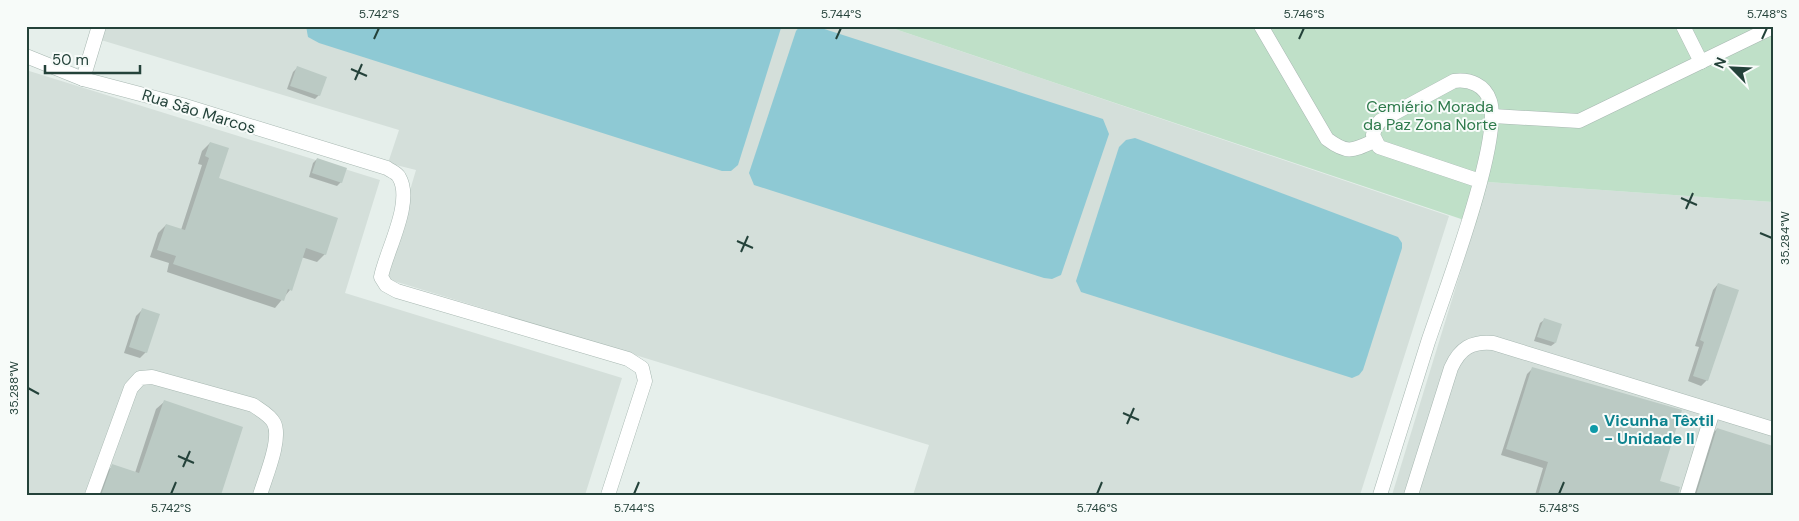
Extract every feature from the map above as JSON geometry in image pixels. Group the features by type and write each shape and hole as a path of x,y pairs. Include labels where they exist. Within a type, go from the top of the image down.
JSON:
{"street":[{"path":"83,79 99,26"},
{"path":"1261,26 1327,138 1340,148 1352,151 1374,141"},
{"path":"1684,26 1701,62"},
{"path":"1493,116 1579,121 1773,27"},
{"name":"Rua São Marcos","path":"26,56 83,79 182,104 387,168 398,175 402,183 403,203 393,240 384,259 381,277 386,285 397,292 628,359 642,368 645,381 608,495"},
{"path":"1374,141 1375,128 1380,121 1454,81 1464,80 1476,83 1484,90 1490,101 1493,116 1488,151 1480,181 1380,495"},
{"path":"1374,141 1388,151 1480,181"},
{"path":"1411,495 1451,368 1456,357 1472,344 1493,343 1773,429"},
{"path":"92,495 131,388 140,378 152,377 253,405 266,414 274,424 276,440 260,495"},
{"path":"1687,495 1713,411"}],"shaded area":[{"path":"105,26 886,26 1449,216 1360,495 913,495 929,445 384,278 416,170 388,163 399,130 101,40"},
{"path":"26,70 380,180 345,293 622,378 585,495 26,495"},
{"path":"1488,182 1773,202 1773,495 1392,495"}],"green space":[{"name":"Cemiério Morada da Paz Zona Norte","path":"886,26 1773,26 1773,202 1488,182 1476,224"}],"water":[{"path":"306,26 780,26 781,28 738,165 731,171 722,171 319,43 308,37"},
{"path":"800,26 815,26 1103,119 1109,134 1061,275 1052,279 1044,278 754,185 749,173 796,31"},
{"path":"1135,138 1398,237 1402,243 1402,248 1363,370 1359,375 1352,378 1081,292 1076,281 1119,147 1126,140"}],"building":[{"path":"297,66 327,77 320,96 290,86"},
{"path":"210,142 229,148 219,178 338,218 326,255 306,248 292,291 288,289 284,301 173,264 176,256 157,250 166,224 185,230 209,158 205,156"},
{"path":"317,158 347,168 342,183 312,173"},
{"path":"1718,283 1739,290 1708,381 1693,376 1704,342 1700,340"},
{"path":"142,308 160,314 147,353 129,347"},
{"path":"1544,318 1562,324 1556,343 1537,337"},
{"name":"Vicunha Têxtil - Unidade II","path":"1532,367 1682,410 1660,481 1680,487 1678,495 1538,495 1548,462 1506,449"},
{"path":"164,400 243,427 221,495 101,495 112,464 139,473"},
{"path":"1717,428 1773,446 1773,495 1696,495"}],"place":[{"name":"Vicunha Têxtil - Unidade II","path":"1594,429"}]}
